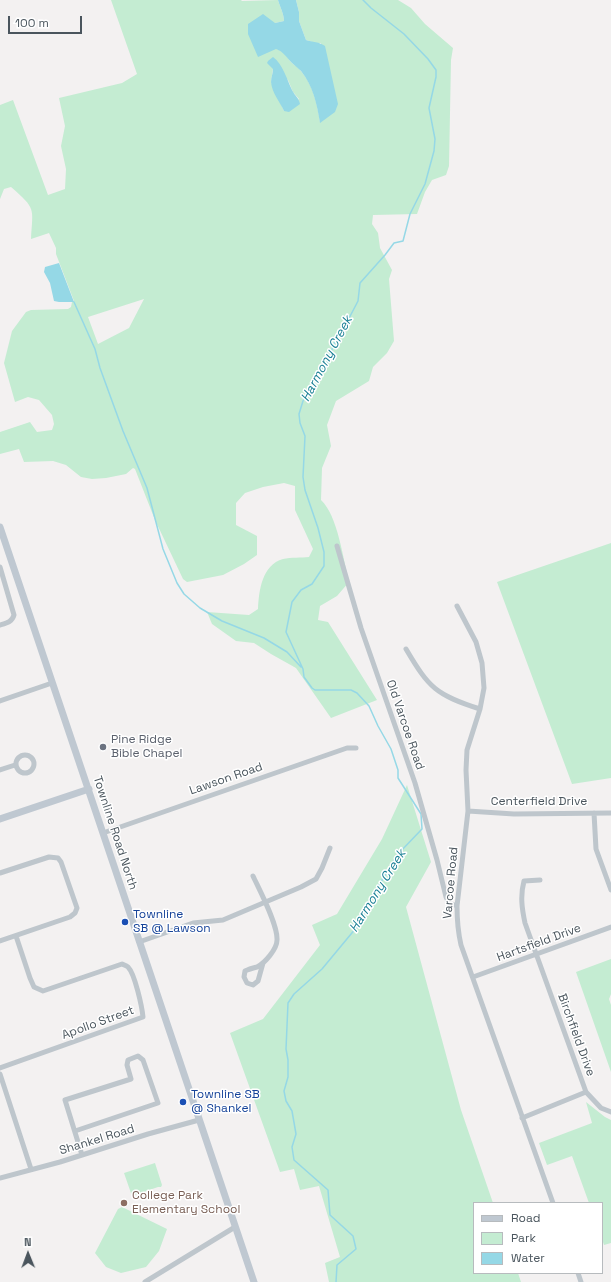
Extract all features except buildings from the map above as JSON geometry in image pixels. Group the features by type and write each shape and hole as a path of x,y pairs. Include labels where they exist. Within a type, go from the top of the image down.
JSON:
{"main road":[{"name":"Townline Road North","path":"0,527 254,1282"},
{"path":"0,820 88,789"}],"street":[{"name":"Old Varcoe Road","path":"337,546 361,628 415,783 446,897 449,903 457,906"},
{"path":"0,567 14,610 12,620 0,625"},
{"name":"Varcoe Road","path":"457,606 474,637 482,663 484,688 480,709 467,750 466,770 468,811 457,906 458,934 553,1202"},
{"path":"406,649 419,671 428,683 437,691 449,698 480,709"},
{"path":"0,701 52,684"},
{"name":"Lawson Road","path":"103,832 347,748 356,748"},
{"path":"0,770 15,765"},
{"name":"Centerfield Drive","path":"468,811 514,814 611,813"},
{"path":"594,813 596,849 611,890"},
{"path":"139,942 194,923 223,920 301,887 316,879 330,848"},
{"path":"0,873 49,857 58,858 61,862 77,908 75,913 70,917 0,942"},
{"path":"253,876 274,925 277,940 275,948 263,963 245,971 244,977 247,983 252,985 258,981 263,963"},
{"name":"Birchfield Drive","path":"540,880 524,881 522,890 522,908 525,923 586,1092 601,1108 611,1112"},
{"name":"Hartsfield Drive","path":"473,977 611,927"},
{"name":"Apollo Street","path":"0,1068 143,1017 142,1005 136,985 128,967 122,964 43,991 34,987 16,936"},
{"path":"75,1131 158,1103 143,1060 138,1056 128,1060 127,1065 131,1079 65,1100 82,1155"},
{"path":"0,1074 31,1169"},
{"path":"522,1118 586,1092"},
{"name":"Shankel Road","path":"0,1178 199,1120"},
{"path":"146,1282 235,1227"}],"green space":[{"path":"111,0 278,0 283,13 284,21 275,23 277,49 284,53 299,69 308,82 316,101 320,122 321,43 306,40 299,21 299,12 296,0 398,0 411,8 425,24 453,48 451,60 449,166 446,175 432,180 425,192 417,214 373,215 372,224 378,233 380,248 392,270 389,279 394,341 387,353 373,367 369,381 336,401 327,425 331,446 322,468 321,500 332,516 336,527 349,582 337,596 320,606 318,620 328,622 377,700 331,718 296,668 254,643 236,641 212,624 207,612 249,615 258,609 259,594 263,579 270,567 283,559 309,557 313,549 295,510 295,486 284,483 263,487 245,493 236,503 236,525 257,536 257,555 223,575 187,582 183,579 155,520 135,469 133,468 126,474 92,479 81,477 66,465 53,461 24,462 19,449 0,454 0,432 30,422 37,432 52,430 54,424 52,415 39,400 28,397 15,402 4,363 12,331 26,312 31,310 68,309 74,301 56,254 56,248 49,233 31,239 32,214 29,205 11,187 4,189 0,199 0,105 13,100 48,195 65,189 66,169 61,146 65,126 59,98 122,83 137,74","holes":["273,69 288,80 293,92 299,99 284,111 271,82","144,299 129,328 98,344 88,317"]},
{"path":"611,543 611,778 572,784 497,582"},
{"path":"407,785 431,862 406,907 461,1110 493,1202 473,1202 473,1274 518,1274 521,1282 329,1282 325,1263 340,1257 319,1186 300,1190 294,1169 280,1172 230,1033 263,1019 320,945 312,925 337,914 382,839"},
{"path":"611,959 611,994 609,999 611,1005 611,1072 576,972"},
{"path":"586,1102 611,1120 611,1243 604,1245 603,1202 589,1202 572,1156 547,1165 539,1143 592,1123"},
{"path":"155,1163 162,1185 161,1187 132,1196 124,1173"},
{"path":"122,1207 167,1229 159,1251 146,1267 121,1273 106,1267 95,1253 118,1209"}],"water":[{"path":"278,0 296,0 299,12 299,21 306,40 325,46 338,104 335,112 320,123 314,96 309,83 301,71 283,53 276,49 258,57 248,34 248,24 263,14 275,23 284,21 283,13"},
{"path":"273,57 282,68 300,104 289,112 284,111 274,94 271,80 273,69 267,63"},
{"path":"59,263 74,302 54,301 50,283 44,272 45,267"}],"waterway":[{"name":"Harmony Creek","path":"336,1282 337,1265 356,1249 353,1236 330,1215 328,1190 294,1160 292,1147 296,1134 292,1111 286,1101 284,1091 288,1077 288,1060 286,1049 288,1003 294,994 322,969 361,922 371,898 398,854 422,829 421,814 398,778 398,770 391,749 369,706 357,693 351,690 315,690 312,688 304,677 303,669 286,632 292,602 301,590 312,584 324,566 324,552 318,528 305,490 303,477 305,436 300,423 299,414 303,401 322,368 327,363 338,333 346,324 358,301 360,283 394,243 403,241 410,214 425,184 434,151 435,139 429,108 436,77 436,70 428,59 404,34 363,0"},
{"path":"74,302 95,349 100,368 123,431 147,488 163,549 177,583 184,594 200,608 222,621 264,638 287,652 301,667"}],"place":[{"name":"Pine Ridge Bible Chapel","path":"103,747"},
{"name":"Townline SB @ Lawson","path":"125,922"},
{"name":"Townline SB @ Shankel","path":"183,1102"},
{"name":"College Park Elementary School","path":"124,1203"}]}
